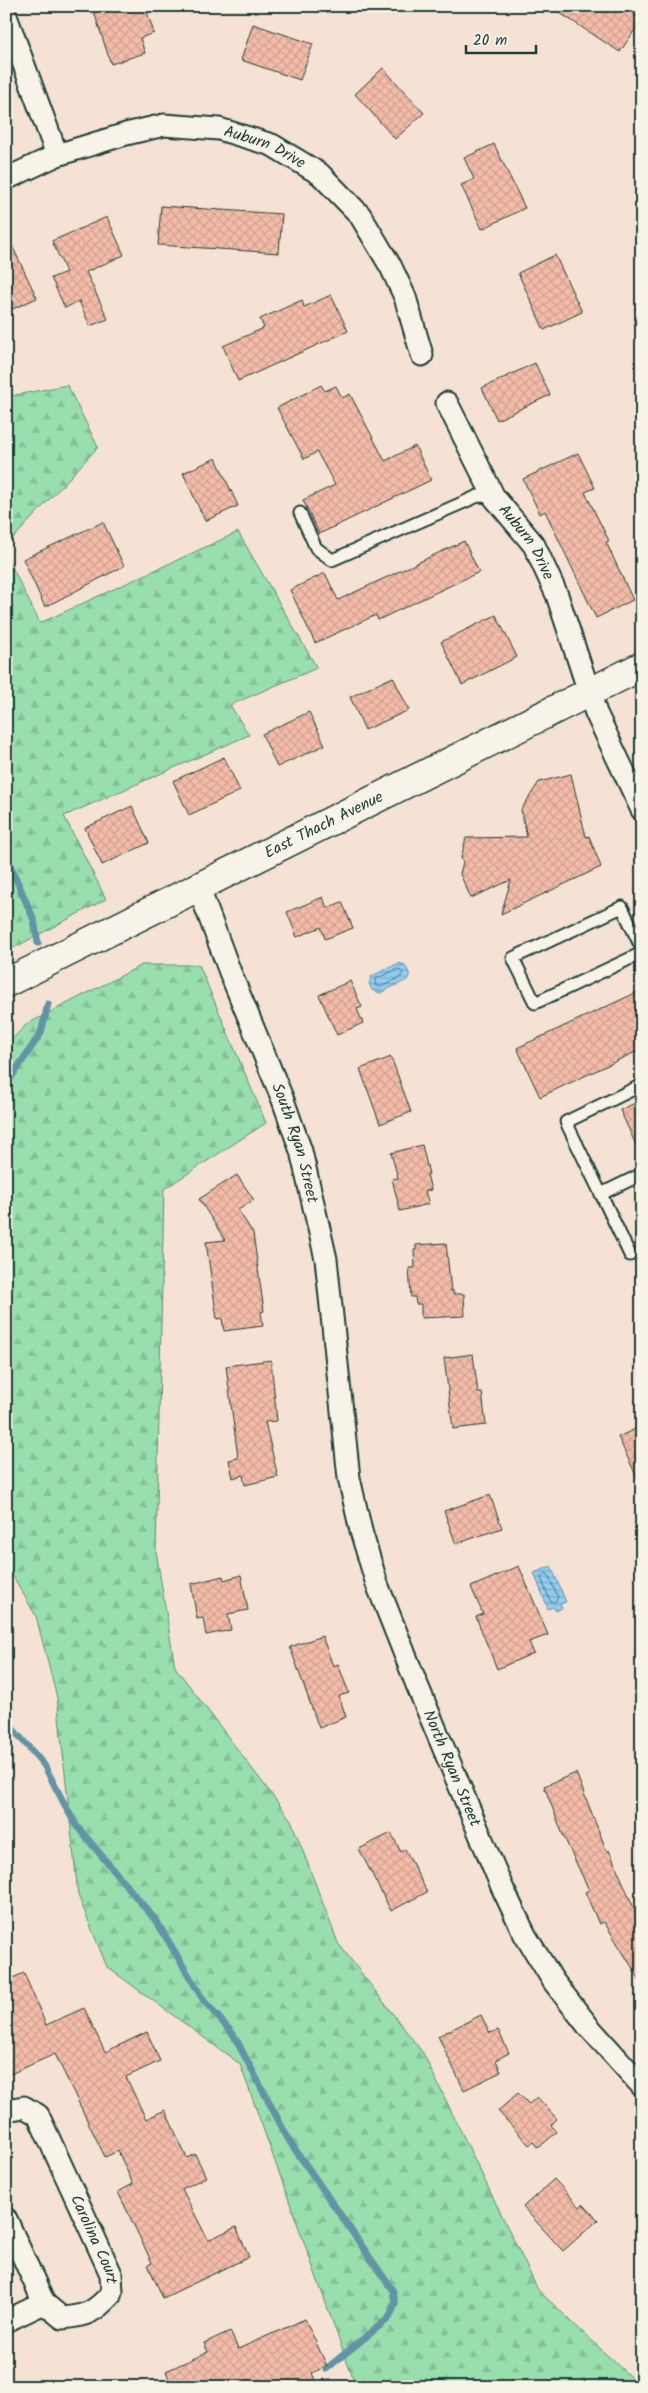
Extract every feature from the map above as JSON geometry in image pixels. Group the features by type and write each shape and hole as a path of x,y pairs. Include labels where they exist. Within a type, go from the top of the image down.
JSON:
{"street":[{"path":"6,16 57,155"},
{"name":"Auburn Drive","path":"6,178 57,155 126,134 164,126 219,129 272,145 320,174 360,215 391,268 404,297 422,355"},
{"name":"Auburn Drive","path":"447,403 494,497 534,545 557,595 596,713 642,810"},
{"name":"East Thach Avenue","path":"6,982 589,690 642,666"},
{"name":"South Ryan Street","path":"198,886 230,972 283,1100 301,1151 326,1259 342,1414"},
{"name":"North Ryan Street","path":"342,1414 349,1478 361,1531 377,1584 417,1686 502,1887 525,1935 554,1982 588,2026 642,2086"},
{"name":"Carolina Court","path":"6,2110 24,2107 38,2115 111,2274 112,2293 98,2308 81,2316 62,2318 44,2303 6,2220"},
{"path":"6,2321 44,2303"}],"lane":[{"path":"300,513 316,548 332,560 478,496 494,497"},
{"path":"642,949 622,907 513,958 535,1004 642,953"},
{"path":"630,1255 566,1122 642,1085"},
{"path":"601,1194 642,1174"}],"green space":[{"path":"67,385 98,447 6,546 6,397"},
{"path":"238,532 317,668 230,705 249,735 64,816 106,899 6,952 6,555 40,623"},
{"path":"142,965 199,965 266,1123 164,1189 156,1551 175,1667 291,1820 338,1943 423,2053 538,2290 641,2387 356,2387 240,2064 107,1967 78,1895 57,1698 36,1616 6,1564 6,1045 27,1024"}],"water":[{"path":"399,963 405,965 410,975 407,980 380,993 372,990 369,983 372,976"},
{"path":"551,1566 566,1602 560,1604 562,1608 556,1611 553,1607 548,1609 534,1573"}],"building":[{"path":"92,6 145,6 154,33 140,38 145,53 111,64"},
{"path":"549,6 623,6 642,19 620,52"},
{"path":"253,24 313,44 300,80 241,60"},
{"path":"383,68 424,113 395,139 355,94"},
{"path":"494,144 525,208 482,229 461,185 474,179 464,158"},
{"path":"161,206 282,214 279,253 158,245"},
{"path":"107,217 124,255 86,272 108,319 90,326 79,301 65,308 51,278 66,272 52,241"},
{"path":"6,233 37,298 6,312"},
{"path":"555,255 582,312 544,330 518,273"},
{"path":"331,295 348,331 238,381 223,346 264,328 260,319 302,300 304,307"},
{"path":"535,363 550,395 497,420 482,388"},
{"path":"321,385 325,391 336,386 342,398 350,394 385,461 415,446 431,480 319,534 303,500 335,485 317,452 304,459 277,408"},
{"path":"578,453 595,488 585,492 609,541 606,542 633,600 596,618 545,511 540,514 523,479"},
{"path":"216,458 238,506 205,521 183,473"},
{"path":"103,522 124,566 45,607 23,559"},
{"path":"464,541 479,572 378,620 376,615 315,643 290,590 325,573 338,600"},
{"path":"496,615 517,657 462,685 441,642"},
{"path":"393,677 409,710 365,730 350,697"},
{"path":"309,712 325,745 277,767 262,734"},
{"path":"224,757 240,791 189,815 173,781"},
{"path":"571,774 586,837 589,836 601,867 501,914 511,880 471,898 460,874 463,862 461,858 466,838 527,837 521,810 539,782"},
{"path":"132,806 149,843 102,865 85,828"},
{"path":"323,897 327,908 342,902 353,928 325,939 321,927 297,937 287,912"},
{"path":"350,981 362,1007 357,1009 363,1023 337,1035 319,995"},
{"path":"642,990 642,1049 540,1097 517,1048"},
{"path":"391,1057 411,1112 380,1124 360,1069"},
{"path":"642,1100 642,1158 620,1110"},
{"path":"422,1145 431,1190 425,1191 429,1204 400,1211 392,1179 398,1178 391,1153"},
{"path":"237,1175 254,1200 238,1210 253,1233 264,1311 261,1312 263,1326 224,1331 222,1318 217,1319 206,1242 225,1240 199,1199"},
{"path":"446,1243 451,1291 453,1290 453,1294 464,1294 465,1316 421,1318 421,1304 416,1304 415,1297 411,1297 409,1268 415,1268 414,1250 416,1250 416,1245"},
{"path":"473,1354 478,1393 482,1393 486,1425 453,1429 444,1358"},
{"path":"271,1360 277,1421 265,1422 278,1477 245,1485 243,1475 233,1478 229,1460 238,1458 226,1366"},
{"path":"642,1426 642,1488 618,1437"},
{"path":"490,1495 502,1528 456,1544 444,1511"},
{"path":"519,1566 548,1635 529,1642 534,1653 497,1669 476,1617 483,1614 471,1587"},
{"path":"241,1575 248,1610 228,1614 231,1630 206,1635 203,1618 197,1619 191,1584 223,1576 224,1580"},
{"path":"322,1636 333,1666 338,1664 349,1693 339,1696 346,1717 319,1728 290,1647"},
{"path":"576,1773 607,1852 609,1850 642,1927 642,1983 604,1922 599,1924 585,1892 589,1890 563,1835 544,1786"},
{"path":"391,1833 401,1852 405,1849 427,1892 391,1911 359,1849"},
{"path":"24,1973 46,2025 84,2008 105,2052 147,2032 160,2061 126,2077 146,2119 165,2110 187,2158 195,2154 206,2177 182,2189 208,2240 236,2227 249,2257 163,2298 148,2265 152,2263 118,2192 133,2184 118,2151 105,2157 55,2054 6,2076 6,1981"},
{"path":"481,2015 490,2033 498,2030 509,2053 496,2060 501,2072 464,2090 438,2036"},
{"path":"518,2093 529,2104 537,2097 557,2119 551,2125 557,2132 538,2148 533,2142 529,2145 498,2111"},
{"path":"554,2179 580,2207 583,2204 598,2220 563,2251 523,2207"},
{"path":"305,2319 327,2366 312,2373 318,2387 172,2387 166,2371 208,2352 204,2343 230,2331 238,2349"}],"waterway":[{"path":"6,856 34,920 38,943"},
{"path":"6,1085 41,1033 48,1004"},
{"path":"6,1721 44,1765 75,1824 157,1922 204,2001 233,2034 290,2142 393,2291 395,2304 389,2318 326,2369"}]}
